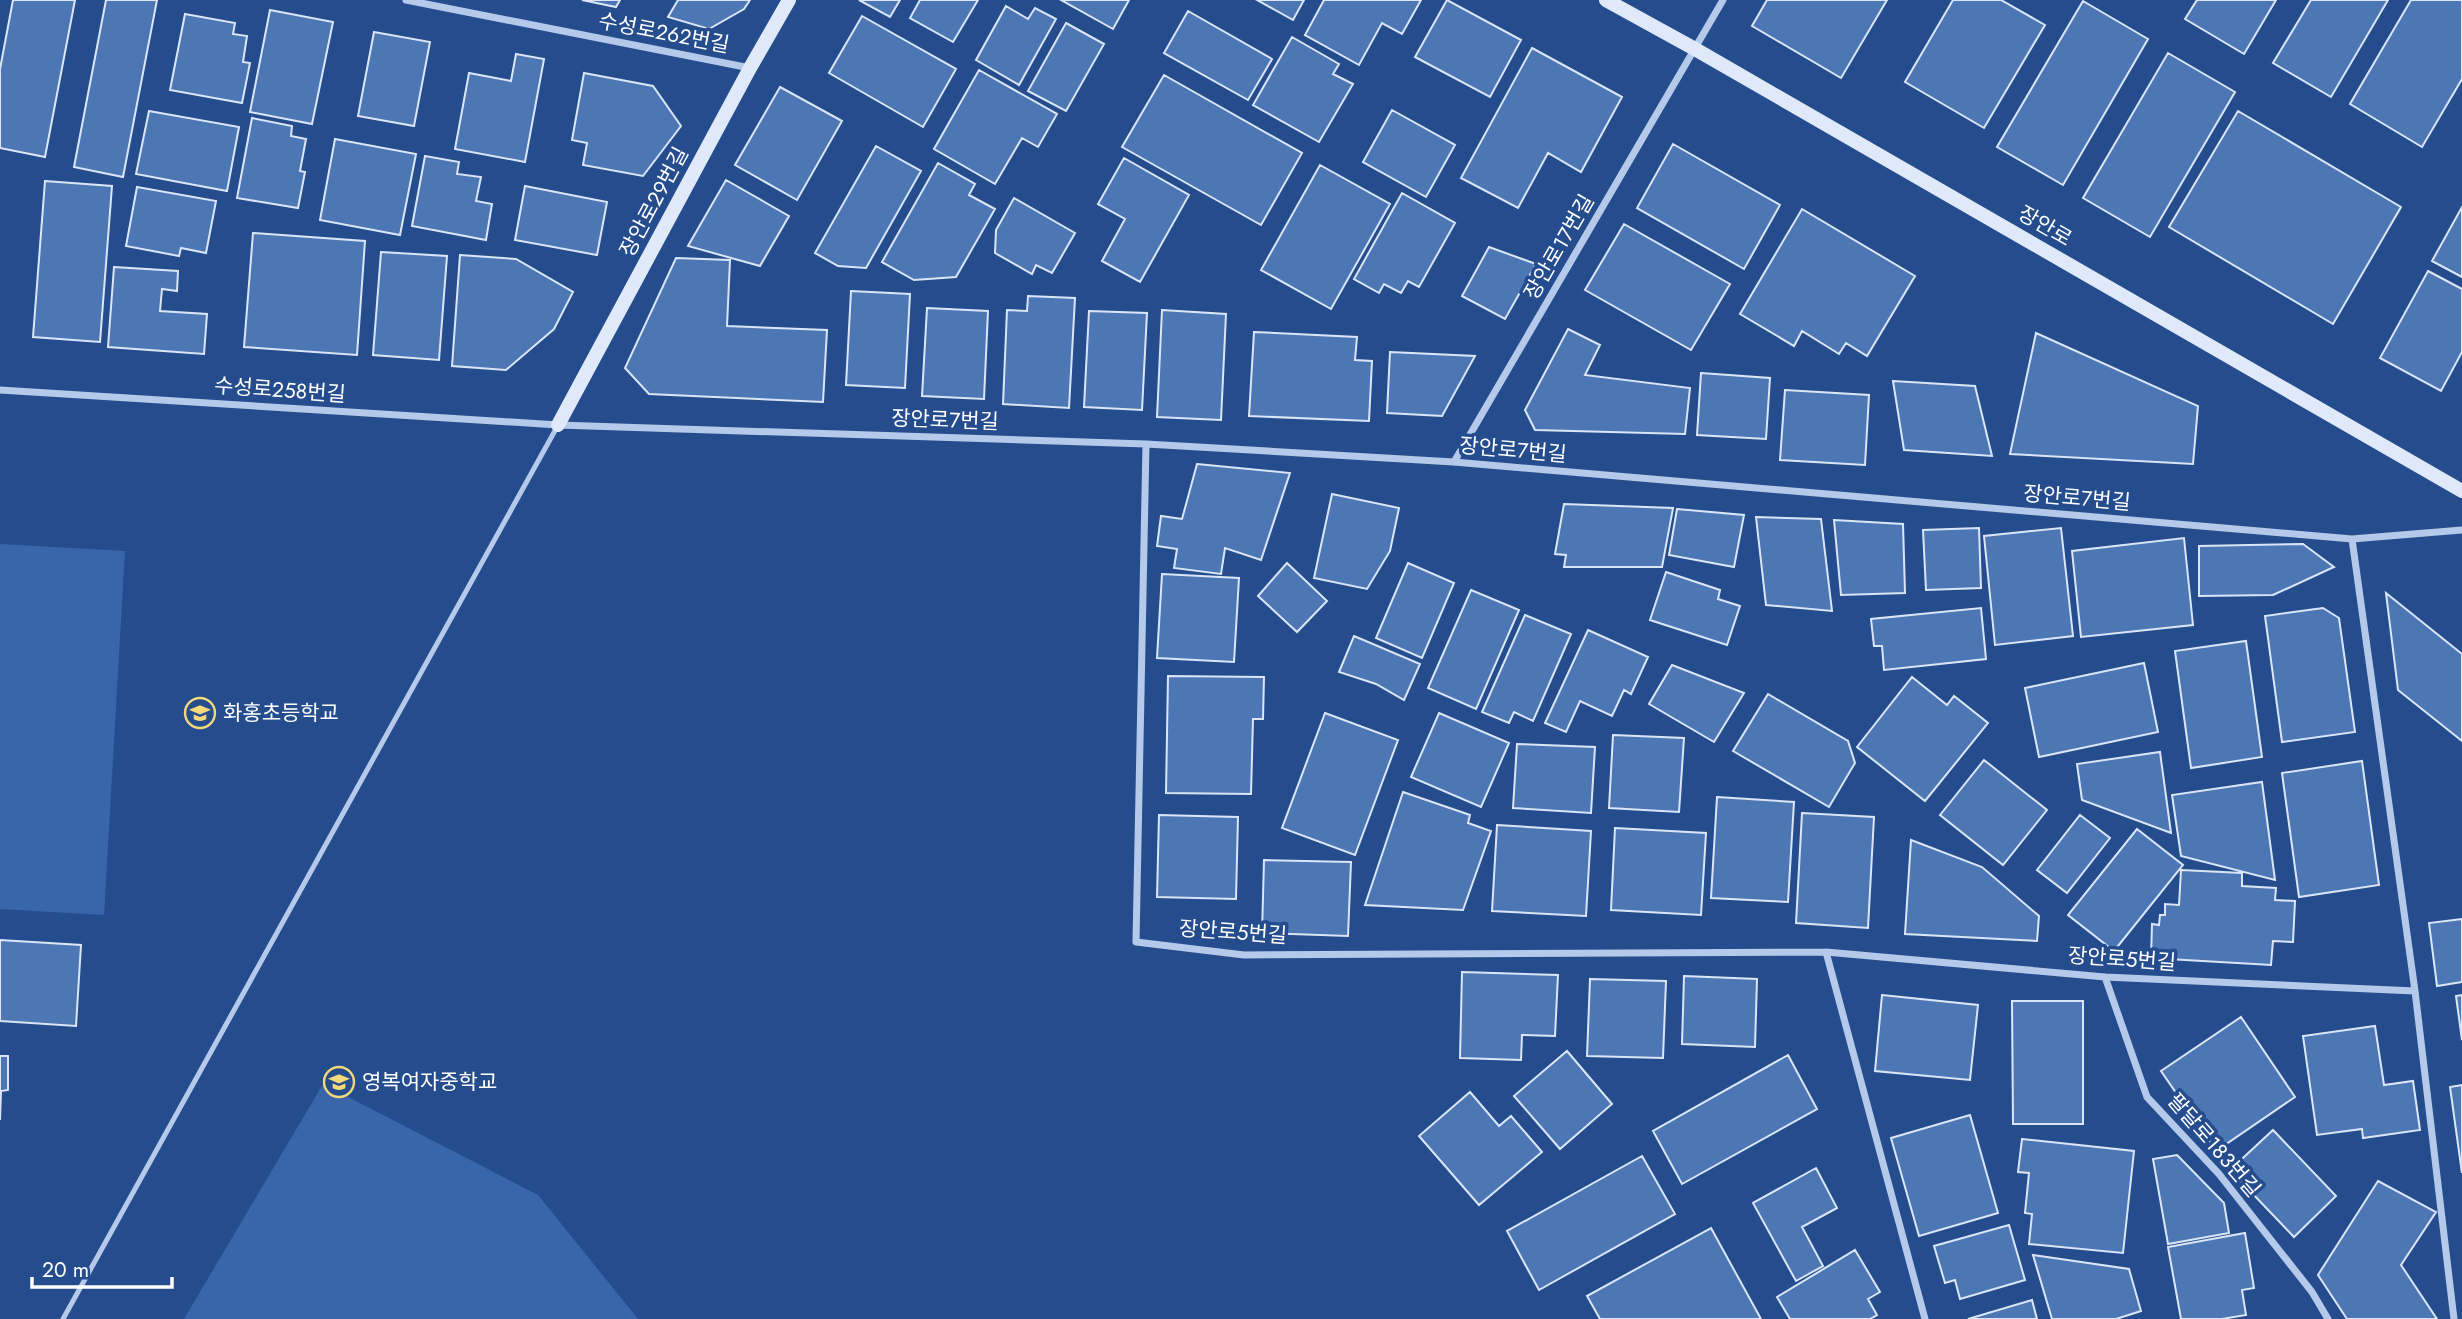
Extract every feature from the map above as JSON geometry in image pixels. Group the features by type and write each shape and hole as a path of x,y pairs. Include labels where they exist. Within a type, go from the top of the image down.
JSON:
{"main road":[{"name":"장안로29번길","path":"558,425 789,0"},
{"name":"장안로","path":"1606,0 2462,491"}],"street":[{"name":"수성로262번길","path":"406,0 750,68"},
{"path":"449,8 453,0"},
{"name":"장안로17번길","path":"1454,462 1723,0"},
{"name":"수성로258번길","path":"0,390 558,425"},
{"name":"장안로7번길","path":"558,425 1146,444 1454,462 2352,539 2462,530"},
{"name":"장안로5번길","path":"1146,444 1136,942 1244,955 1826,952 2105,977 2415,991"},
{"path":"2352,539 2415,991 2454,1319"},
{"path":"1826,952 1925,1319"},
{"name":"팔달로183번길","path":"2105,977 2147,1097 2219,1174 2312,1292 2328,1319"}],"lane":[{"path":"63,1319 558,425"}],"shaded area":[{"path":"0,544 125,551 104,915 0,909"},
{"path":"323,1084 538,1195 638,1319 184,1319"}],"building":[{"path":"13,0 75,0 45,157 0,148 0,69"},
{"path":"106,0 157,0 123,177 74,167"},
{"path":"582,0 620,0 616,7"},
{"path":"678,0 750,0 744,9 709,29 668,17"},
{"path":"859,0 900,0 890,17"},
{"path":"920,0 978,0 953,42 910,18"},
{"path":"1061,0 1129,0 1113,29"},
{"path":"1257,0 1304,0 1293,20"},
{"path":"1324,0 1421,0 1402,34 1382,23 1359,65 1305,35"},
{"path":"1447,0 1521,40 1490,97 1415,57"},
{"path":"1767,0 1887,0 1841,78 1752,26"},
{"path":"1953,0 2001,0 2045,25 1984,128 1905,82"},
{"path":"2197,0 2276,0 2244,54 2185,19"},
{"path":"2311,0 2388,0 2331,97 2273,63"},
{"path":"2411,0 2462,0 2462,79 2422,147 2350,104"},
{"path":"2083,1 2148,39 2063,185 1997,147"},
{"path":"1006,6 1028,19 1035,8 1056,19 1019,85 976,60"},
{"path":"270,10 333,22 312,124 250,112"},
{"path":"1188,11 1272,59 1248,100 1164,53"},
{"path":"185,14 235,23 233,34 247,36 243,62 250,63 242,103 170,90"},
{"path":"862,16 956,69 923,127 829,73"},
{"path":"1066,23 1104,44 1066,111 1028,91"},
{"path":"374,32 430,42 414,126 358,116"},
{"path":"1292,37 1339,64 1333,74 1353,84 1319,142 1253,105"},
{"path":"1532,48 1622,97 1581,172 1548,153 1518,208 1461,178"},
{"path":"2168,53 2235,92 2150,237 2083,198"},
{"path":"516,54 544,59 525,162 455,149 469,73 511,81"},
{"path":"979,70 1057,114 1038,147 1022,138 995,184 934,149"},
{"path":"584,73 653,86 681,126 643,176 583,165 587,143 572,140"},
{"path":"1164,75 1302,153 1261,225 1122,147"},
{"path":"780,87 842,121 797,200 735,165"},
{"path":"1392,110 1455,145 1426,197 1363,162"},
{"path":"149,111 239,127 227,191 136,174"},
{"path":"2238,111 2401,207 2333,324 2169,227"},
{"path":"252,118 292,126 291,136 306,139 300,171 305,172 298,208 237,198"},
{"path":"335,139 416,154 400,235 320,220"},
{"path":"1673,144 1780,205 1744,269 1637,208"},
{"path":"876,146 921,171 866,268 838,266 815,253"},
{"path":"425,156 459,162 457,174 481,177 476,201 492,204 486,240 412,226"},
{"path":"1124,158 1189,195 1140,282 1102,261 1125,219 1098,204"},
{"path":"938,163 975,184 969,195 995,209 956,277 914,280 882,262"},
{"path":"1320,165 1390,204 1331,309 1261,270"},
{"path":"726,180 789,216 760,266 688,246"},
{"path":"45,181 112,186 100,342 33,337"},
{"path":"525,186 607,202 597,255 515,240"},
{"path":"137,187 216,201 206,253 181,248 179,256 126,246"},
{"path":"1402,193 1455,223 1419,287 1408,281 1401,293 1384,284 1379,293 1354,279"},
{"path":"1014,198 1075,233 1052,273 1036,265 1032,274 995,253 996,230"},
{"path":"2462,207 2462,277 2432,261"},
{"path":"1802,209 1915,276 1867,356 1846,343 1839,354 1802,331 1794,346 1740,314"},
{"path":"1624,224 1730,284 1691,350 1585,290"},
{"path":"253,233 365,241 357,355 244,347"},
{"path":"1489,247 1536,264 1505,319 1462,296"},
{"path":"381,252 447,256 439,360 373,355"},
{"path":"460,255 516,259 573,292 554,329 506,370 452,366"},
{"path":"676,258 730,260 727,326 827,330 823,402 649,394 625,368"},
{"path":"114,267 178,271 177,291 162,289 160,311 207,314 204,354 108,347"},
{"path":"2428,271 2462,289 2462,352 2441,391 2380,358"},
{"path":"851,291 910,294 905,388 846,385"},
{"path":"1028,296 1075,298 1069,408 1003,404 1007,310 1027,311"},
{"path":"927,308 988,311 984,399 922,396"},
{"path":"1162,310 1226,314 1221,420 1157,417"},
{"path":"1089,311 1147,313 1142,410 1084,407"},
{"path":"1568,329 1600,345 1585,375 1690,388 1685,434 1535,430 1525,410"},
{"path":"1254,332 1357,337 1355,360 1372,361 1369,421 1249,416"},
{"path":"2036,333 2198,406 2193,464 2010,454"},
{"path":"1390,352 1475,356 1442,416 1387,413"},
{"path":"1701,373 1770,378 1766,439 1697,435"},
{"path":"1893,381 1975,386 1992,456 1904,450"},
{"path":"1785,390 1869,395 1865,465 1780,460"},
{"path":"1197,464 1290,473 1261,560 1225,548 1221,574 1174,568 1177,549 1157,546 1161,516 1182,519"},
{"path":"1332,494 1399,508 1390,551 1367,589 1314,578"},
{"path":"1564,504 1673,508 1662,567 1564,567 1566,555 1555,554"},
{"path":"1677,509 1744,515 1734,567 1669,555"},
{"path":"1756,517 1821,519 1832,611 1766,605"},
{"path":"1834,520 1903,524 1905,593 1841,595"},
{"path":"1979,528 1981,588 1926,590 1923,530"},
{"path":"2061,528 2073,636 1995,645 1984,536"},
{"path":"2184,538 2193,625 2081,637 2072,551"},
{"path":"2303,544 2334,567 2273,595 2199,596 2199,546"},
{"path":"1287,563 1327,601 1297,632 1258,596"},
{"path":"1408,563 1454,583 1422,658 1376,638"},
{"path":"1666,572 1720,590 1718,599 1740,606 1727,645 1650,620"},
{"path":"1162,574 1239,578 1234,662 1157,658"},
{"path":"1471,590 1519,610 1476,709 1428,688"},
{"path":"2386,593 2462,654 2462,741 2398,690"},
{"path":"1981,608 1986,659 1884,670 1882,646 1874,646 1871,619"},
{"path":"2323,608 2339,618 2355,732 2282,742 2265,616"},
{"path":"1525,615 1571,634 1533,721 1514,712 1509,723 1482,712"},
{"path":"1588,630 1648,657 1631,694 1624,690 1612,716 1580,701 1566,732 1545,723"},
{"path":"1354,636 1420,664 1404,700 1376,684 1339,672"},
{"path":"2246,641 2262,757 2191,768 2175,651"},
{"path":"2144,663 2158,732 2039,757 2025,688"},
{"path":"1672,665 1744,693 1714,742 1649,704"},
{"path":"1168,676 1264,677 1263,719 1253,719 1251,794 1166,793"},
{"path":"1912,677 1947,705 1954,696 1988,723 1925,801 1857,747"},
{"path":"1768,694 1848,741 1855,763 1829,807 1733,751"},
{"path":"1325,713 1398,740 1355,855 1282,828"},
{"path":"1439,713 1509,743 1481,807 1411,777"},
{"path":"1613,735 1684,738 1679,812 1609,808"},
{"path":"1517,744 1595,747 1591,813 1513,808"},
{"path":"2160,752 2171,833 2082,800 2077,764"},
{"path":"1984,760 2047,810 2003,865 1940,815"},
{"path":"2362,761 2379,885 2299,897 2282,773"},
{"path":"2262,782 2275,880 2181,856 2172,795"},
{"path":"1403,792 1470,815 1468,823 1491,831 1463,910 1365,905"},
{"path":"1717,797 1794,802 1788,902 1711,898"},
{"path":"1802,813 1874,817 1868,928 1796,923"},
{"path":"1159,815 1238,817 1236,899 1157,897"},
{"path":"2080,815 2110,838 2067,893 2037,870"},
{"path":"1497,825 1591,831 1586,916 1492,911"},
{"path":"1615,828 1706,833 1701,915 1611,910"},
{"path":"2137,829 2183,865 2114,951 2068,915"},
{"path":"1911,840 1982,867 2039,916 2037,941 1905,934"},
{"path":"1264,860 1351,862 1348,936 1262,933"},
{"path":"2181,870 2242,873 2242,886 2276,888 2275,900 2295,901 2293,942 2273,941 2271,965 2151,958 2152,924 2159,925 2160,915 2165,915 2165,904 2179,905"},
{"path":"2462,919 2462,982 2437,986 2429,923"},
{"path":"0,940 81,945 76,1026 0,1021"},
{"path":"1462,972 1558,975 1555,1036 1522,1035 1521,1060 1460,1058"},
{"path":"1684,976 1757,979 1755,1047 1682,1044"},
{"path":"1590,979 1666,981 1663,1058 1587,1056"},
{"path":"1882,995 1978,1005 1970,1080 1875,1071"},
{"path":"2462,995 2462,1040 2456,996"},
{"path":"2012,1001 2083,1001 2083,1124 2013,1124"},
{"path":"2241,1017 2295,1097 2216,1151 2161,1071"},
{"path":"2375,1026 2384,1085 2413,1081 2420,1130 2363,1138 2362,1129 2317,1135 2303,1036"},
{"path":"1567,1051 1612,1104 1560,1149 1514,1096"},
{"path":"1788,1055 1817,1109 1682,1184 1653,1131"},
{"path":"0,1056 8,1056 8,1090 1,1091 0,1120"},
{"path":"2462,1085 2462,1173 2450,1087"},
{"path":"1470,1092 1499,1126 1511,1116 1542,1152 1479,1205 1419,1136"},
{"path":"1970,1115 1998,1213 1919,1236 1891,1138"},
{"path":"2273,1130 2336,1196 2294,1237 2230,1170"},
{"path":"2022,1139 2134,1151 2123,1253 2029,1244 2032,1214 2025,1213 2029,1173 2018,1172"},
{"path":"2177,1155 2224,1203 2229,1233 2168,1244 2153,1159"},
{"path":"1642,1156 1675,1214 1539,1290 1507,1231"},
{"path":"1816,1168 1837,1208 1802,1227 1823,1266 1796,1281 1753,1203"},
{"path":"2378,1181 2436,1212 2401,1265 2437,1319 2347,1319 2318,1275"},
{"path":"2009,1225 2025,1280 1960,1299 1955,1280 1945,1283 1934,1246"},
{"path":"1711,1228 1761,1319 1600,1319 1587,1296"},
{"path":"2245,1233 2254,1288 2242,1290 2246,1315 2222,1319 2181,1319 2168,1247"},
{"path":"1855,1250 1880,1292 1868,1299 1877,1315 1870,1319 1790,1319 1777,1297"},
{"path":"2033,1255 2129,1269 2141,1311 2116,1319 2052,1319"},
{"path":"2032,1300 2037,1319 1968,1319"}],"place":[{"name":"화홍초등학교","path":"200,713"},
{"name":"영복여자중학교","path":"339,1082"}]}
